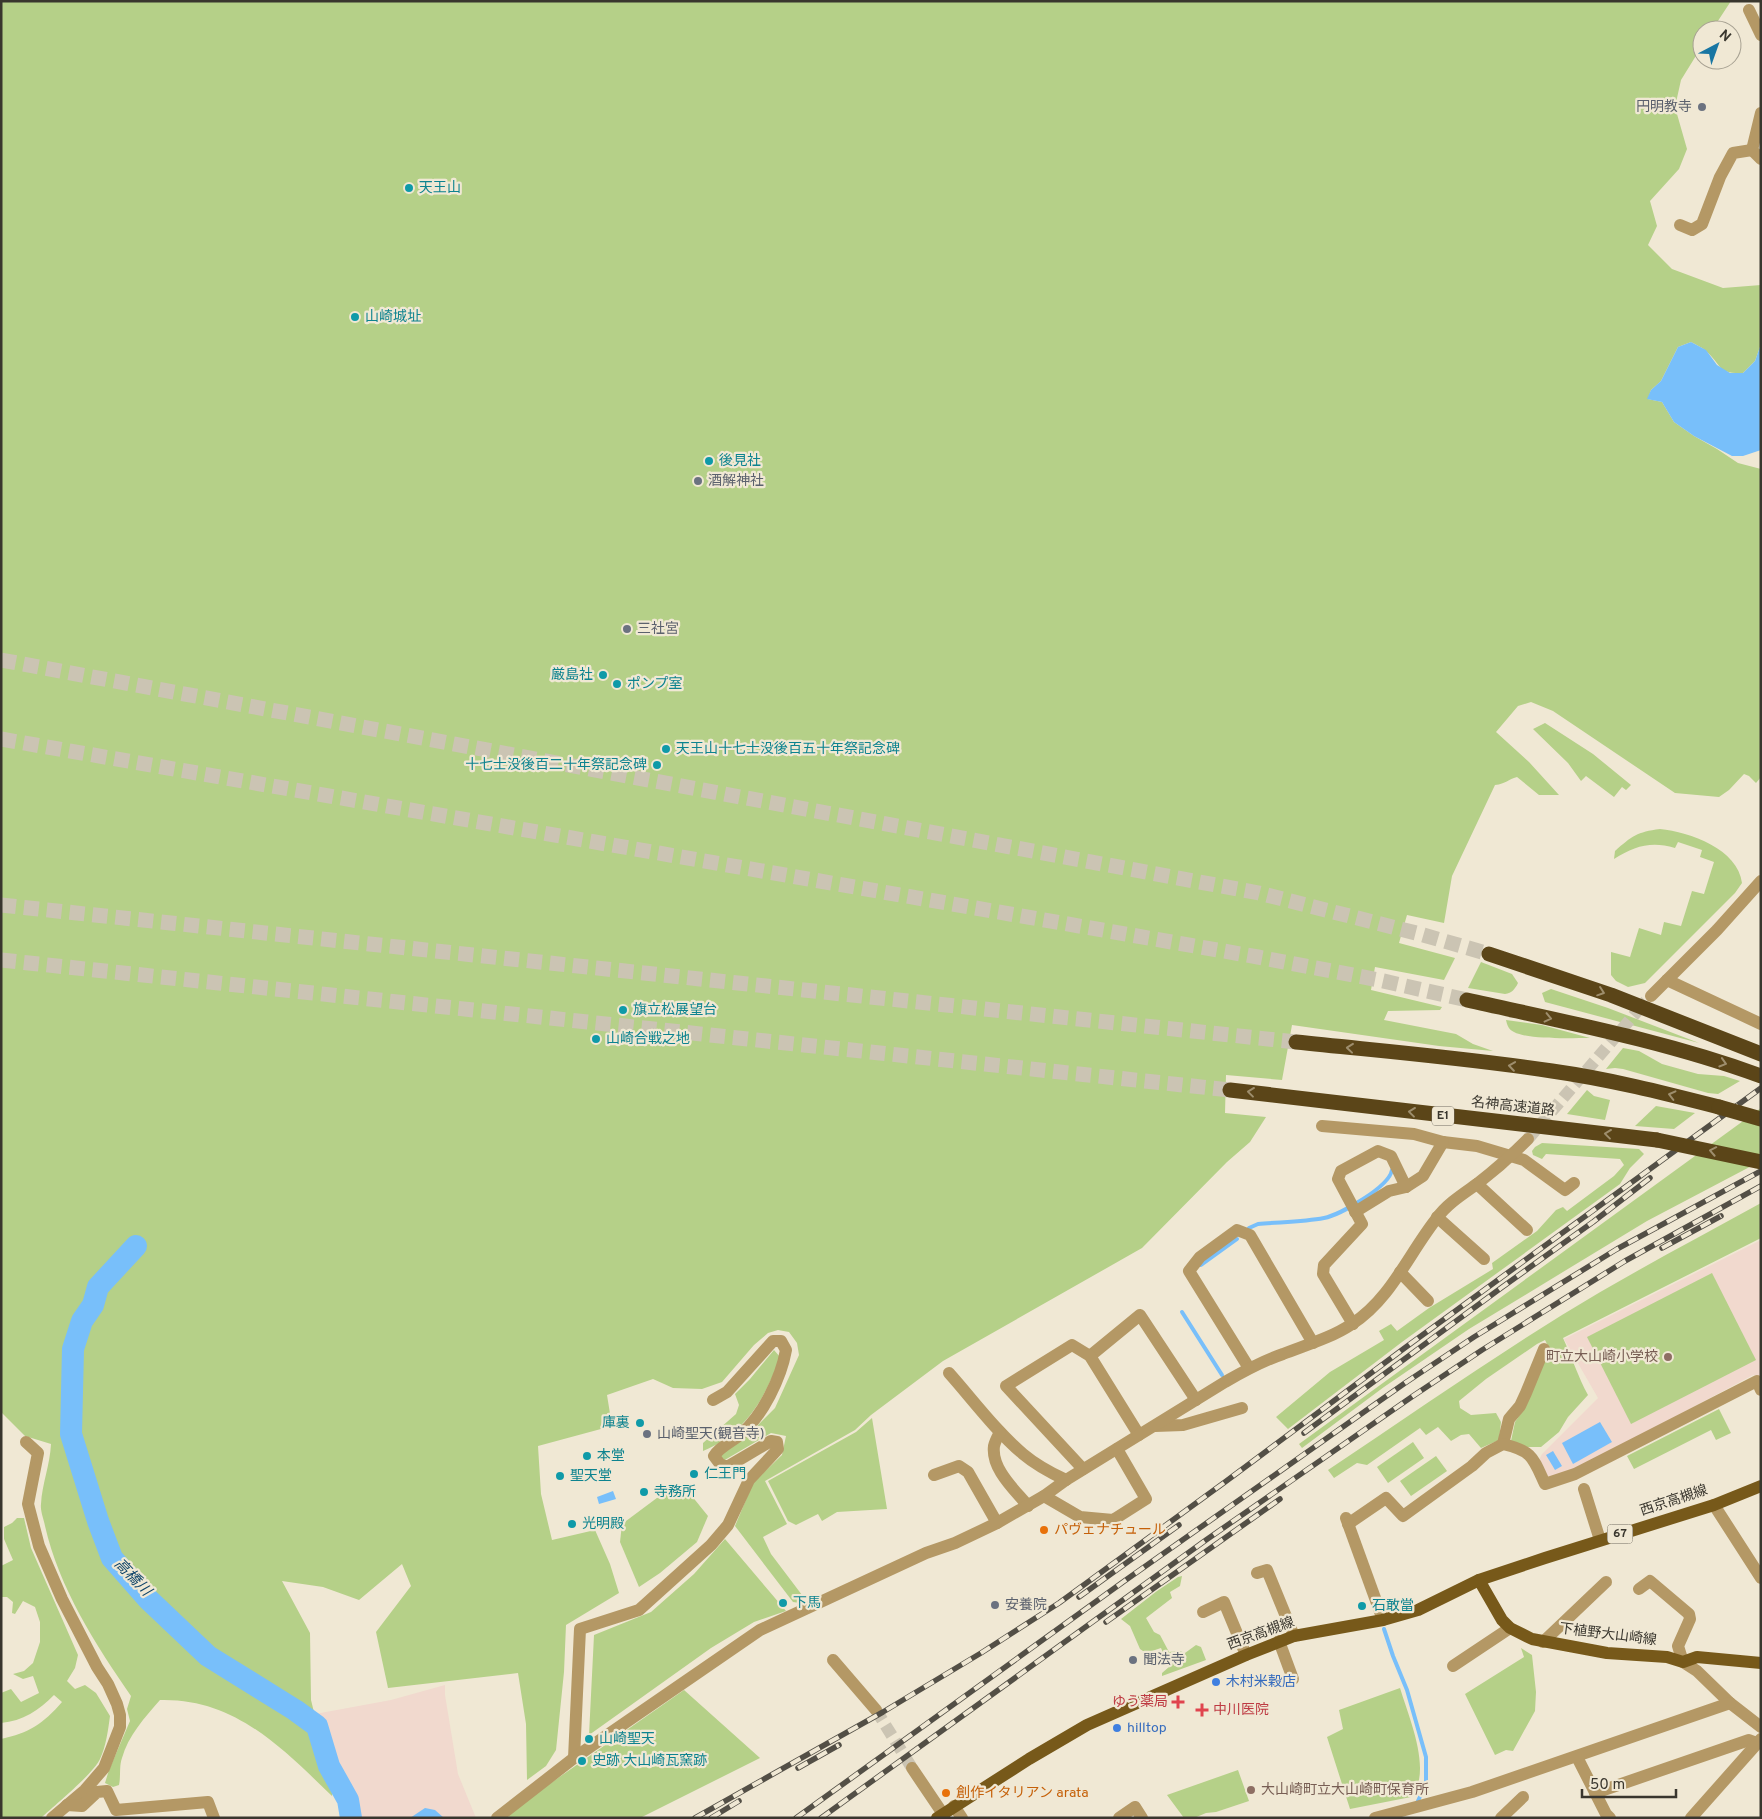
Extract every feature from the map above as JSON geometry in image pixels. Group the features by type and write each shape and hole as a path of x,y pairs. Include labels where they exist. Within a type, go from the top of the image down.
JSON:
{"highway":[{"path":"1488,954 1611,995 1755,1051"},
{"path":"1467,1000 1628,1036 1743,1069 1761,1076"},
{"path":"1296,1042 1488,1062 1553,1071 1606,1080 1719,1107 1761,1120"},
{"name":"名神高速道路","path":"1230,1090 1657,1140 1761,1162"}],"main road":[{"name":"西京高槻線","path":"940,1816 1029,1759 1094,1722 1279,1641 1294,1636 1383,1620 1418,1610 1479,1580 1714,1504 1761,1486"},
{"name":"下植野大山崎線","path":"1479,1580 1502,1620 1510,1628 1532,1639 1607,1653 1667,1658 1683,1662 1697,1657 1761,1663"}],"street":[{"path":"1749,10 1761,35"},
{"path":"1680,224 1692,230 1702,224 1720,177 1733,153 1756,155 1761,113"},
{"path":"1651,996 1717,930 1761,881"},
{"path":"1667,980 1761,1024"},
{"path":"1322,1126 1414,1134 1443,1142 1477,1146 1524,1160 1565,1190 1574,1183"},
{"path":"497,1818 574,1758 760,1630 926,1553 955,1543 996,1523 1028,1506 1083,1469 1249,1368 1335,1334 1353,1324 1376,1303 1400,1272 1437,1217 1456,1199 1511,1156 1528,1139"},
{"path":"1355,1212 1389,1191 1406,1187 1422,1176 1443,1142"},
{"path":"1353,1324 1324,1274 1324,1266 1362,1224 1338,1179 1340,1171 1378,1151 1391,1156 1406,1187"},
{"path":"1477,1184 1527,1230"},
{"path":"1437,1217 1484,1259"},
{"path":"1249,1368 1189,1272 1200,1257 1237,1230 1250,1235 1313,1343"},
{"path":"1400,1272 1428,1301"},
{"path":"1090,1356 1140,1315 1196,1400"},
{"path":"574,1758 580,1629 639,1610 711,1545 728,1525 749,1480 778,1450 777,1442 771,1442 727,1466 720,1464 714,1456 717,1451 742,1434 765,1406 784,1364 786,1350 781,1341 773,1341 727,1392 713,1400"},
{"path":"1083,1469 1006,1386 1072,1345 1090,1356 1139,1435"},
{"path":"1503,1444 1509,1419 1520,1406 1544,1349"},
{"path":"949,1373 1000,1432 1024,1455 1066,1480"},
{"path":"1383,1620 1347,1521 1386,1498 1403,1516 1472,1466 1486,1453 1503,1444 1527,1452 1534,1459 1545,1484 1575,1474 1757,1382 1761,1390"},
{"path":"1153,1426 1182,1425 1242,1408"},
{"path":"1000,1432 994,1446 995,1460 1028,1506"},
{"path":"26,1442 38,1452 28,1504 39,1546 62,1599 114,1698 120,1715 120,1727 104,1768 85,1790 52,1818"},
{"path":"1044,1496 1080,1517 1113,1520 1146,1499 1117,1449"},
{"path":"934,1475 959,1466 968,1472 996,1523"},
{"path":"1584,1489 1600,1540"},
{"path":"1714,1504 1761,1578"},
{"path":"1257,1573 1267,1570 1294,1636"},
{"path":"1639,1589 1650,1581 1690,1614 1690,1619 1678,1646 1683,1662 1697,1671 1730,1703 1761,1727"},
{"path":"1543,1642 1606,1582"},
{"path":"1203,1612 1224,1602 1246,1655"},
{"path":"1453,1666 1510,1628"},
{"path":"1279,1641 1293,1679"},
{"path":"833,1660 876,1710"},
{"path":"1375,1818 1472,1792 1730,1703"},
{"path":"1595,1793 1749,1740 1759,1741"},
{"path":"1691,1818 1759,1741"},
{"path":"1577,1757 1606,1814 1610,1818"},
{"path":"912,1768 940,1816"},
{"path":"67,1806 82,1806 97,1792 107,1791 116,1810 208,1802 214,1818"},
{"path":"1501,1818 1523,1797"},
{"path":"954,1806 962,1818"},
{"path":"1119,1818 1135,1807 1142,1818"}],"shaded area":[{"name":"町立大山崎小学校","path":"1761,1240 1761,1376 1753,1375 1572,1472 1549,1478 1539,1460 1542,1454 1598,1398 1564,1339"},
{"path":"445,1685 458,1774 476,1818 354,1818 349,1799 330,1766 315,1714 391,1700"}],"green space":[{"path":"1,1 1731,1 1719,20 1692,20 1692,62 1681,80 1675,107 1687,149 1679,169 1650,201 1657,226 1648,245 1672,269 1723,288 1761,285 1761,344 1755,361 1743,373 1724,370 1704,350 1691,342 1678,347 1661,381 1651,390 1648,399 1662,402 1674,422 1694,436 1738,463 1761,469 1761,777 1756,783 1744,774 1729,790 1719,797 1675,793 1553,711 1531,702 1518,706 1496,732 1529,762 1559,795 1539,795 1517,777 1495,785 1452,876 1444,923 1407,915 1399,943 1455,958 1444,980 1375,967 1371,990 1442,1007 1440,1010 1388,1011 1384,1020 1456,1034 1473,1044 1493,1051 1439,1046 1292,1025 1282,1080 1226,1075 1225,1113 1266,1117 1250,1142 1227,1162 1142,1248 943,1361 871,1415 855,1430 765,1481 787,1524 763,1537 771,1554 802,1595 800,1603 793,1602 735,1526 753,1483 782,1455 786,1436 771,1433 723,1461 719,1456 749,1434 775,1408 799,1355 797,1343 789,1332 778,1330 768,1333 754,1345 722,1382 702,1389 673,1388 653,1379 607,1395 612,1426 538,1446 541,1494 552,1540 595,1530 610,1564 619,1593 566,1625 564,1672 556,1750 546,1766 527,1780 526,1724 518,1673 388,1688 376,1632 411,1586 402,1564 359,1600 323,1587 282,1581 310,1633 311,1700 327,1765 334,1783 332,1796 295,1760 255,1729 234,1717 211,1707 187,1702 160,1700 128,1742 121,1761 119,1785 113,1787 105,1783 130,1721 127,1709 131,1696 80,1615 59,1572 51,1549 41,1507 51,1444 25,1436 1,1412"},
{"path":"1545,723 1593,754 1631,785 1626,790 1622,787 1614,797 1586,776 1581,781 1568,763 1533,729"},
{"path":"1660,829 1685,834 1711,844 1732,861 1739,871 1742,883 1735,893 1645,983 1628,987 1616,981 1611,975 1611,952 1630,957 1639,928 1661,935 1664,922 1681,926 1692,891 1704,894 1714,862 1700,857 1702,850 1678,842 1675,848 1658,845 1643,846 1614,859 1615,851 1631,838 1640,833"},
{"path":"1481,962 1512,974 1518,983 1514,989 1510,993 1505,994 1468,988"},
{"path":"1551,989 1608,1008 1699,1043 1545,1002 1542,993"},
{"path":"1506,1020 1542,1025 1590,1038 1551,1038 1521,1035 1511,1030"},
{"path":"1623,1048 1639,1051 1662,1064 1698,1074 1724,1076 1740,1081 1718,1094 1708,1093 1623,1069 1606,1069"},
{"path":"1587,1090 1594,1096 1610,1100 1605,1120 1567,1114"},
{"path":"1656,1106 1695,1113 1674,1129 1635,1126"},
{"path":"1761,1108 1761,1161 1647,1221 1469,1329 1384,1387 1302,1448 1299,1444"},
{"path":"1542,1143 1639,1149 1644,1154 1630,1168 1620,1184 1402,1342 1288,1429 1276,1417 1330,1372 1384,1340 1379,1331 1391,1324 1397,1331 1429,1308 1493,1269 1492,1263 1537,1231 1556,1210 1563,1207 1567,1211 1614,1176 1624,1165 1620,1159 1546,1154 1542,1159 1533,1155 1532,1151"},
{"path":"1761,1203 1761,1238 1563,1338 1588,1395 1568,1417 1559,1432 1541,1447 1527,1447 1511,1441 1515,1422 1524,1409 1549,1348 1545,1340 1486,1379 1459,1401 1460,1408 1471,1415 1496,1413 1501,1422 1499,1440 1481,1448 1469,1434 1461,1435 1451,1441 1438,1427 1426,1435 1420,1428 1367,1465 1357,1463 1334,1478 1328,1470 1474,1372 1586,1300"},
{"path":"1712,1273 1756,1360 1631,1424 1587,1337"},
{"path":"774,1350 780,1357 768,1387 752,1413 730,1435 718,1444 703,1451 703,1443 736,1414 739,1405 735,1394"},
{"path":"1719,1409 1731,1433 1716,1440 1711,1430 1634,1469 1627,1456"},
{"path":"872,1418 887,1509 837,1512 822,1521 818,1514 796,1525 788,1521 768,1481 856,1432"},
{"path":"1413,1442 1424,1458 1388,1483 1377,1467"},
{"path":"1436,1456 1447,1471 1411,1496 1400,1481"},
{"path":"677,1483 691,1495 708,1516 697,1542 660,1573 639,1587 620,1542 622,1524"},
{"path":"17,1518 24,1518 31,1548 78,1655 75,1668 67,1681 75,1689 85,1685 96,1693 110,1716 104,1749 96,1765 41,1818 1,1818 1,1739 20,1734 42,1722 62,1702 54,1695 30,1714 16,1720 1,1723 1,1693 11,1689 21,1702 39,1693 33,1676 23,1679 13,1674 24,1671 33,1663 40,1642 40,1622 35,1607 23,1601 15,1614 12,1613 13,1602 7,1597 1,1597 1,1566 13,1560 4,1539 4,1527"},
{"path":"725,1539 786,1611 754,1622 711,1648 589,1735 594,1635 651,1612 694,1574"},
{"path":"1182,1576 1180,1586 1170,1592 1172,1598 1146,1618 1154,1632 1160,1635 1169,1652 1180,1651 1185,1653 1196,1645 1201,1647 1206,1660 1162,1676 1162,1673 1169,1667 1161,1648 1146,1653 1140,1649 1130,1626 1121,1619 1157,1591"},
{"path":"1521,1648 1532,1655 1536,1692 1535,1711 1513,1751 1506,1750 1495,1755 1465,1694 1524,1657"},
{"path":"1400,1688 1420,1759 1420,1774 1417,1786 1411,1797 1350,1809 1327,1737 1343,1729 1339,1710"},
{"path":"684,1690 760,1758 640,1818 510,1818 508,1816 538,1792"},
{"path":"1238,1770 1249,1801 1194,1818 1184,1818 1167,1795"}],"water":[{"path":"1691,342 1706,350 1717,365 1730,373 1743,373 1755,361 1761,344 1761,450 1743,456 1732,456 1694,436 1674,422 1662,402 1647,399 1651,390 1661,381 1678,347"},
{"path":"1600,1422 1612,1442 1573,1464 1562,1443"},
{"path":"1553,1451 1562,1466 1555,1470 1546,1455"},
{"path":"613,1491 616,1499 599,1504 597,1497"},
{"path":"425,1808 435,1810 444,1818 410,1818"}],"waterway":[{"path":"1249,1228 1258,1224 1324,1218 1341,1212 1373,1192 1389,1177 1392,1170"},
{"path":"1201,1265 1237,1239"},
{"name":"高橋川","path":"136,1246 98,1287 93,1305 82,1321 73,1349 71,1434 98,1521 112,1558 148,1599 208,1656 295,1710 317,1726 329,1766 348,1800 351,1818"},
{"path":"1182,1312 1222,1375"},
{"path":"1384,1629 1407,1690 1426,1757 1426,1783 1418,1801"}],"tunnel":[{"path":"1,660 1259,893 1420,934 1489,954"},
{"path":"1,739 1258,957 1379,980 1467,1000"},
{"path":"1,905 1296,1042"},
{"path":"1,960 1230,1090"},
{"path":"1528,1139 1646,1001"},
{"path":"876,1710 912,1768"}],"railway":[{"path":"695,1818 883,1712 1059,1603 1761,1088"},
{"path":"796,1818 1123,1582 1405,1383 1474,1337 1617,1249 1761,1171"},
{"path":"1304,1433 1593,1222 1650,1178"},
{"path":"821,1818 1206,1540 1413,1396 1482,1350 1625,1261 1761,1186"},
{"path":"1662,1248 1721,1216"},
{"path":"1106,1622 1280,1499"},
{"path":"1079,1597 1179,1525"},
{"path":"798,1768 839,1745"},
{"path":"711,1818 739,1801"}],"place":[{"name":"円明教寺","path":"1702,107"},
{"name":"天王山","path":"409,188"},
{"name":"山崎城址","path":"355,317"},
{"name":"後見社","path":"709,461"},
{"name":"酒解神社","path":"698,481"},
{"name":"三社宮","path":"627,629"},
{"name":"厳島社","path":"603,675"},
{"name":"ポンプ室","path":"617,684"},
{"name":"天王山十七士没後百五十年祭記念碑","path":"666,749"},
{"name":"十七士没後百二十年祭記念碑","path":"657,765"},
{"name":"旗立松展望台","path":"623,1010"},
{"name":"山崎合戦之地","path":"596,1039"},
{"name":"町立大山崎小学校","path":"1668,1357"},
{"name":"庫裏","path":"640,1423"},
{"name":"山崎聖天(観音寺)","path":"647,1434"},
{"name":"本堂","path":"587,1456"},
{"name":"仁王門","path":"694,1474"},
{"name":"聖天堂","path":"560,1476"},
{"name":"寺務所","path":"644,1492"},
{"name":"光明殿","path":"572,1524"},
{"name":"パヴェナチュール","path":"1044,1530"},
{"name":"下馬","path":"783,1603"},
{"name":"安養院","path":"995,1605"},
{"name":"石敢當","path":"1362,1606"},
{"name":"聞法寺","path":"1133,1660"},
{"name":"木村米穀店","path":"1216,1682"},
{"name":"ゆう薬局","path":"1178,1702"},
{"name":"中川医院","path":"1202,1710"},
{"name":"hilltop","path":"1117,1728"},
{"name":"山崎聖天","path":"589,1739"},
{"name":"史跡 大山崎瓦窯跡","path":"582,1761"},
{"name":"大山崎町立大山崎町保育所","path":"1251,1790"},
{"name":"創作イタリアン arata","path":"946,1793"}]}
